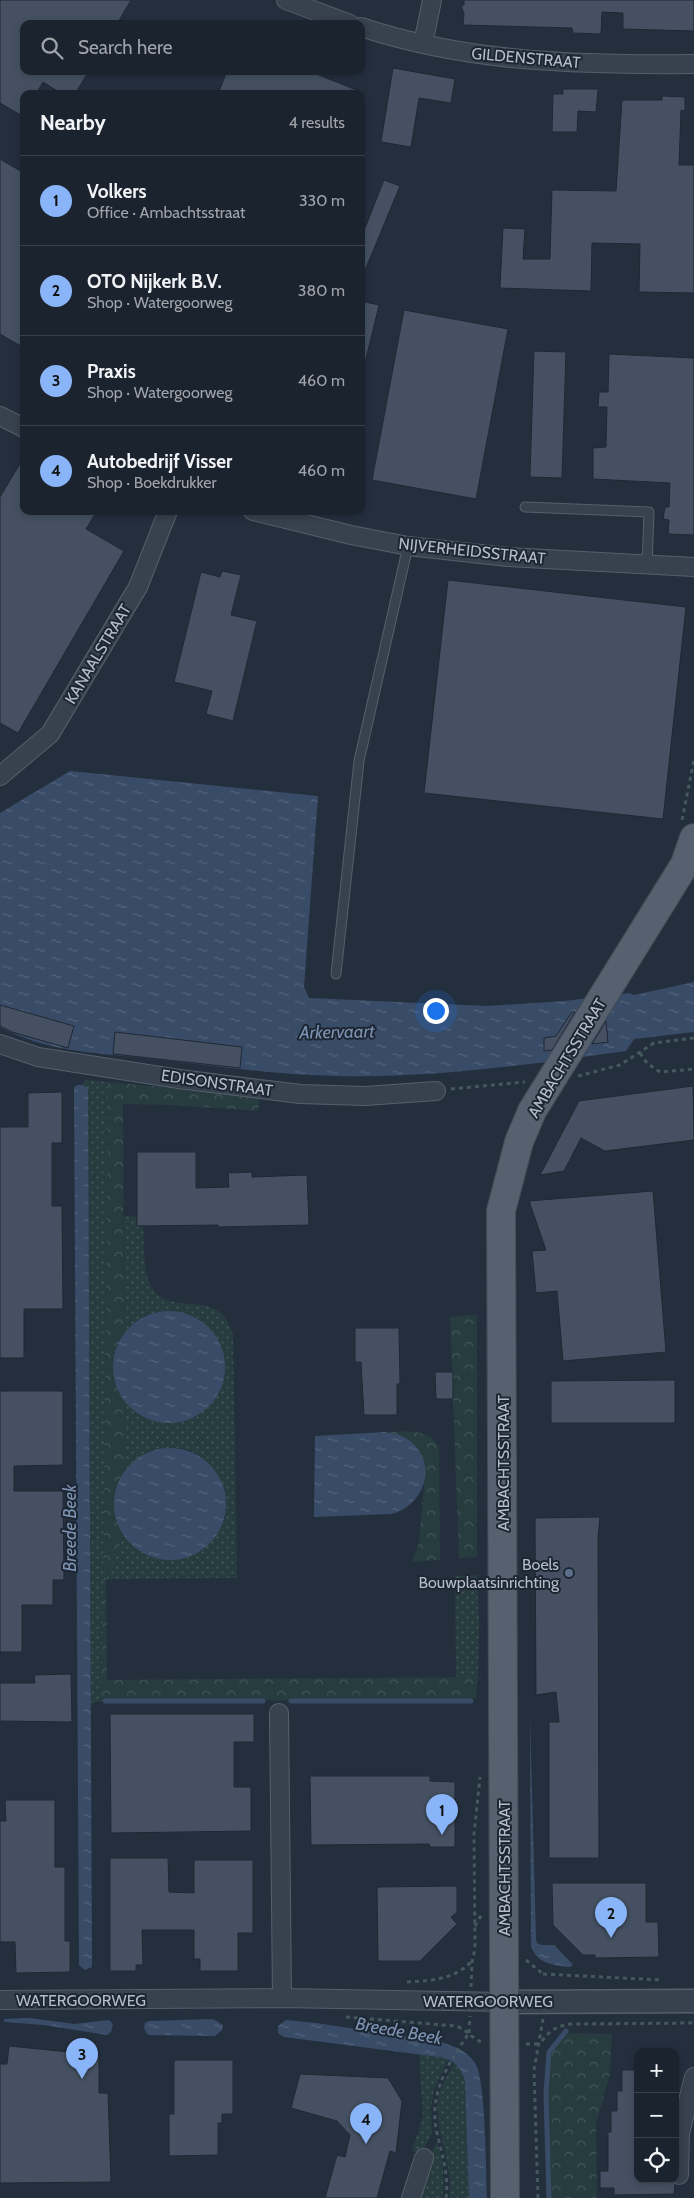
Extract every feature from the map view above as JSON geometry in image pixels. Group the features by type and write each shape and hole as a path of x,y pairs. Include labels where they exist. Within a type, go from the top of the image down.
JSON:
{"main road":[{"name":"AMBACHTSSTRAAT","path":"505,2198 501,1211 519,1142 532,1111 685,864 694,838"}],"street":[{"path":"286,0 339,20"},
{"path":"423,44 432,0"},
{"name":"GILDENSTRAAT","path":"365,29 423,44 496,57 609,64 694,64"},
{"path":"0,416 20,426"},
{"name":"KANAALSTRAAT","path":"0,776 50,734 138,587 166,515"},
{"name":"NIJVERHEIDSSTRAAT","path":"269,515 351,535 408,546 508,557 647,566 694,567"},
{"name":"EDISONSTRAAT","path":"0,1044 38,1056 179,1078 300,1094 365,1096 436,1091"},
{"path":"279,1713 282,1998"},
{"name":"WATERGOORWEG","path":"0,2000 282,1998 504,2002 694,2001"},
{"path":"680,2175 680,2133 689,2123 694,2077"},
{"path":"410,2198 424,2158"}],"lane":[{"path":"525,507 649,512 647,566"},
{"path":"336,974 359,761 408,546"}],"path":[{"path":"436,1091 556,1070 568,1076 582,1077 620,1065 654,1044 694,1038"},
{"path":"640,1053 647,1063 660,1072 694,1068"},
{"path":"472,1962 475,1955 475,1926"},
{"name":"WATERGOORWEG","path":"543,1974 666,1980"},
{"name":"WATERGOORWEG","path":"365,2020 456,2026 469,2033 446,2071 435,2102 437,2134 447,2176 446,2198"},
{"name":"WATERGOORWEG","path":"538,2198 534,2070 540,2044 552,2030 561,2025 570,2024 694,2023"}],"green space":[{"path":"85,1080 108,1082 102,1701 91,1703 88,1089 82,1085"},
{"path":"108,1082 260,1096 258,1111 123,1104 124,1334 119,1340 119,1391 124,1400 124,1474 120,1479 120,1530 124,1535 106,1579 107,1680 478,1677 476,1699 102,1701"},
{"path":"124,1216 143,1217 146,1271 151,1286 160,1296 170,1301 206,1306 217,1310 226,1319 233,1335 237,1578 106,1579 124,1535 141,1552 209,1544 221,1527 226,1512 224,1494 215,1472 198,1455 188,1450 176,1448 158,1450 126,1470 124,1474 124,1400 139,1415 180,1422 199,1414 201,1320 181,1312 170,1311 149,1314 131,1325 124,1334"},
{"path":"477,1315 477,1557 459,1558 450,1317"},
{"path":"408,1431 422,1433 434,1440 439,1446 440,1560 412,1562 419,1542 425,1473 424,1465 413,1445 401,1437 385,1432"},
{"path":"477,1575 479,1623 478,1677 456,1677 455,1576"},
{"path":"569,2033 612,2034 610,2074 596,2124 597,2198 548,2198 545,2072 547,2059 555,2044"},
{"path":"419,2054 448,2059 434,2090 431,2109 432,2133 420,2156 412,2150 423,2117"},
{"path":"455,2062 463,2073 465,2081 469,2198 449,2198 449,2174 439,2126 438,2102 440,2091"},
{"path":"436,2142 443,2169 442,2198 418,2198"}],"water":[{"name":"Arkervaart","path":"70,771 318,796 304,987 309,998 488,1006 565,1001 629,993 634,995 694,982 694,1032 634,1039 626,1051 591,1056 483,1069 375,1076 270,1072 95,1053 56,1047 18,1036 0,1027 0,813"},
{"path":"77,1085 88,1088 92,1967 85,1970 79,1965 74,1088"},
{"path":"169,1311 191,1315 209,1327 221,1345 225,1367 221,1389 209,1407 191,1419 169,1423 147,1419 129,1407 117,1389 113,1367 117,1345 129,1327 147,1315"},
{"path":"385,1432 398,1435 410,1441 419,1450 424,1461 424,1483 412,1502 402,1510 391,1514 314,1517 315,1436"},
{"path":"170,1448 191,1452 209,1465 222,1483 226,1504 222,1525 209,1543 191,1556 170,1560 149,1556 131,1543 118,1525 114,1504 118,1483 131,1465 149,1452"},
{"path":"530,1717 536,1939 537,1943 542,1945 554,1945 573,1965 570,1967 541,1960 537,1957 531,1946"},
{"path":"30,2018 74,2024 109,2020 113,2024 111,2032 107,2035 44,2025 4,2022 4,2019"},
{"path":"213,2019 223,2025 222,2030 215,2036 148,2035 144,2028 145,2023 149,2021"},
{"path":"286,2020 436,2041 453,2046 467,2054 475,2063 479,2072 485,2127 487,2198 469,2198 465,2081 456,2064 439,2057 284,2037 278,2033 278,2026"}],"building":[{"path":"0,0 131,0 119,20 20,20 20,75 87,75 77,90 56,90 43,82 38,90 20,90 20,115 0,103"},
{"path":"464,0 694,0 694,31 623,29 623,13 602,12 601,34 573,33 572,28 463,25 464,14 461,5 464,5"},
{"path":"393,68 455,79 451,103 419,98 411,147 381,142"},
{"path":"225,75 319,75 356,90 220,90"},
{"path":"563,89 598,89 596,112 578,111 577,132 552,132 553,94 563,94"},
{"path":"662,96 685,97 685,111 681,110 679,165 694,165 694,293 639,292 640,244 592,243 591,291 500,288 503,228 525,229 523,259 550,259 552,190 616,191 622,100 662,100"},
{"path":"0,159 20,171 20,346 0,334"},
{"path":"384,180 400,186 365,270 365,228"},
{"path":"365,302 379,305 365,359"},
{"path":"404,310 508,329 476,499 372,480"},
{"path":"534,351 566,352 562,478 530,477"},
{"path":"609,354 694,358 694,535 668,534 669,520 663,519 665,507 669,507 670,483 593,479 593,448 606,447 607,407 598,407 599,392 608,392"},
{"path":"20,464 20,515 95,515 86,529 124,551 18,733 0,723 0,497"},
{"path":"222,571 241,575 231,615 257,621 233,721 206,714 212,691 174,682 201,572 220,577"},
{"path":"448,580 686,607 663,819 424,793"},
{"path":"0,1005 74,1026 68,1048 12,1032 0,1026"},
{"path":"572,1012 575,1012 552,1050 544,1051 544,1038 556,1036"},
{"path":"606,1021 608,1042 592,1044"},
{"path":"115,1032 242,1047 240,1068 113,1054"},
{"path":"693,1086 694,1140 605,1151 581,1138 564,1171 540,1175 579,1101"},
{"path":"62,1092 62,1143 52,1143 52,1206 62,1206 63,1309 24,1309 24,1358 0,1358 0,1127 28,1127 28,1093"},
{"path":"137,1152 196,1152 196,1188 229,1187 228,1173 252,1172 252,1177 307,1175 309,1225 137,1226"},
{"path":"653,1191 666,1352 563,1361 557,1291 536,1293 532,1251 546,1250 529,1201"},
{"path":"355,1328 399,1328 400,1384 397,1384 397,1415 364,1415 361,1362 355,1362"},
{"path":"435,1372 453,1372 453,1399 436,1399"},
{"path":"675,1380 675,1423 551,1423 551,1381"},
{"path":"0,1391 63,1391 63,1465 14,1466 14,1491 63,1491 64,1580 53,1580 53,1605 22,1605 22,1652 0,1652"},
{"path":"600,1517 598,1537 599,1858 549,1858 549,1722 559,1722 556,1692 536,1695 535,1518"},
{"path":"71,1674 72,1722 0,1721 0,1683 35,1683 34,1675"},
{"path":"110,1714 254,1714 254,1742 234,1742 234,1787 251,1787 251,1831 111,1833"},
{"path":"310,1776 430,1776 430,1781 455,1782 455,1847 430,1847 429,1844 311,1845"},
{"path":"5,1800 55,1800 55,1867 65,1867 65,1941 70,1941 70,1972 16,1973 15,1942 0,1942 0,1821 6,1821"},
{"path":"110,1858 168,1858 169,1892 194,1893 194,1860 253,1860 253,1933 238,1933 238,1971 200,1971 200,1959 194,1959 194,1930 142,1930 143,1965 136,1965 136,1971 110,1971"},
{"path":"552,1883 646,1883 646,1922 658,1922 659,1957 595,1958 595,1955 583,1955 553,1925"},
{"path":"457,1886 457,1912 451,1917 457,1924 420,1961 378,1961 377,1887"},
{"path":"9,2046 99,2055 99,2093 108,2093 111,2182 0,2183 0,2064 7,2064"},
{"path":"174,2060 233,2060 233,2114 222,2114 222,2123 218,2123 218,2155 169,2156 169,2114 174,2114"},
{"path":"622,2070 634,2070 634,2183 674,2183 674,2194 614,2195 614,2188 600,2188 600,2171 608,2171 608,2132 611,2132 611,2111 617,2111 617,2091 622,2091"},
{"path":"300,2074 388,2078 402,2101 396,2153 390,2151 377,2198 325,2198 337,2155 345,2157 350,2135 337,2121 291,2108"}],"waterway":[{"path":"105,1701 263,1701"},
{"path":"291,1701 471,1701"},
{"path":"549,2198 546,2094 549,2052 566,2031"}],"place":[{"name":"Boels Bouwplaatsinrichting","path":"569,1573"},
{"name":"Volkers","path":"442,1835"},
{"name":"OTO Nijkerk B.V.","path":"611,1938"},
{"name":"Praxis","path":"82,2079"},
{"name":"Autobedrijf Visser","path":"366,2144"}],"water label":[{"name":"Breede Beek","path":"70,1528"},
{"name":"Breede Beek","path":"399,2031"}]}
